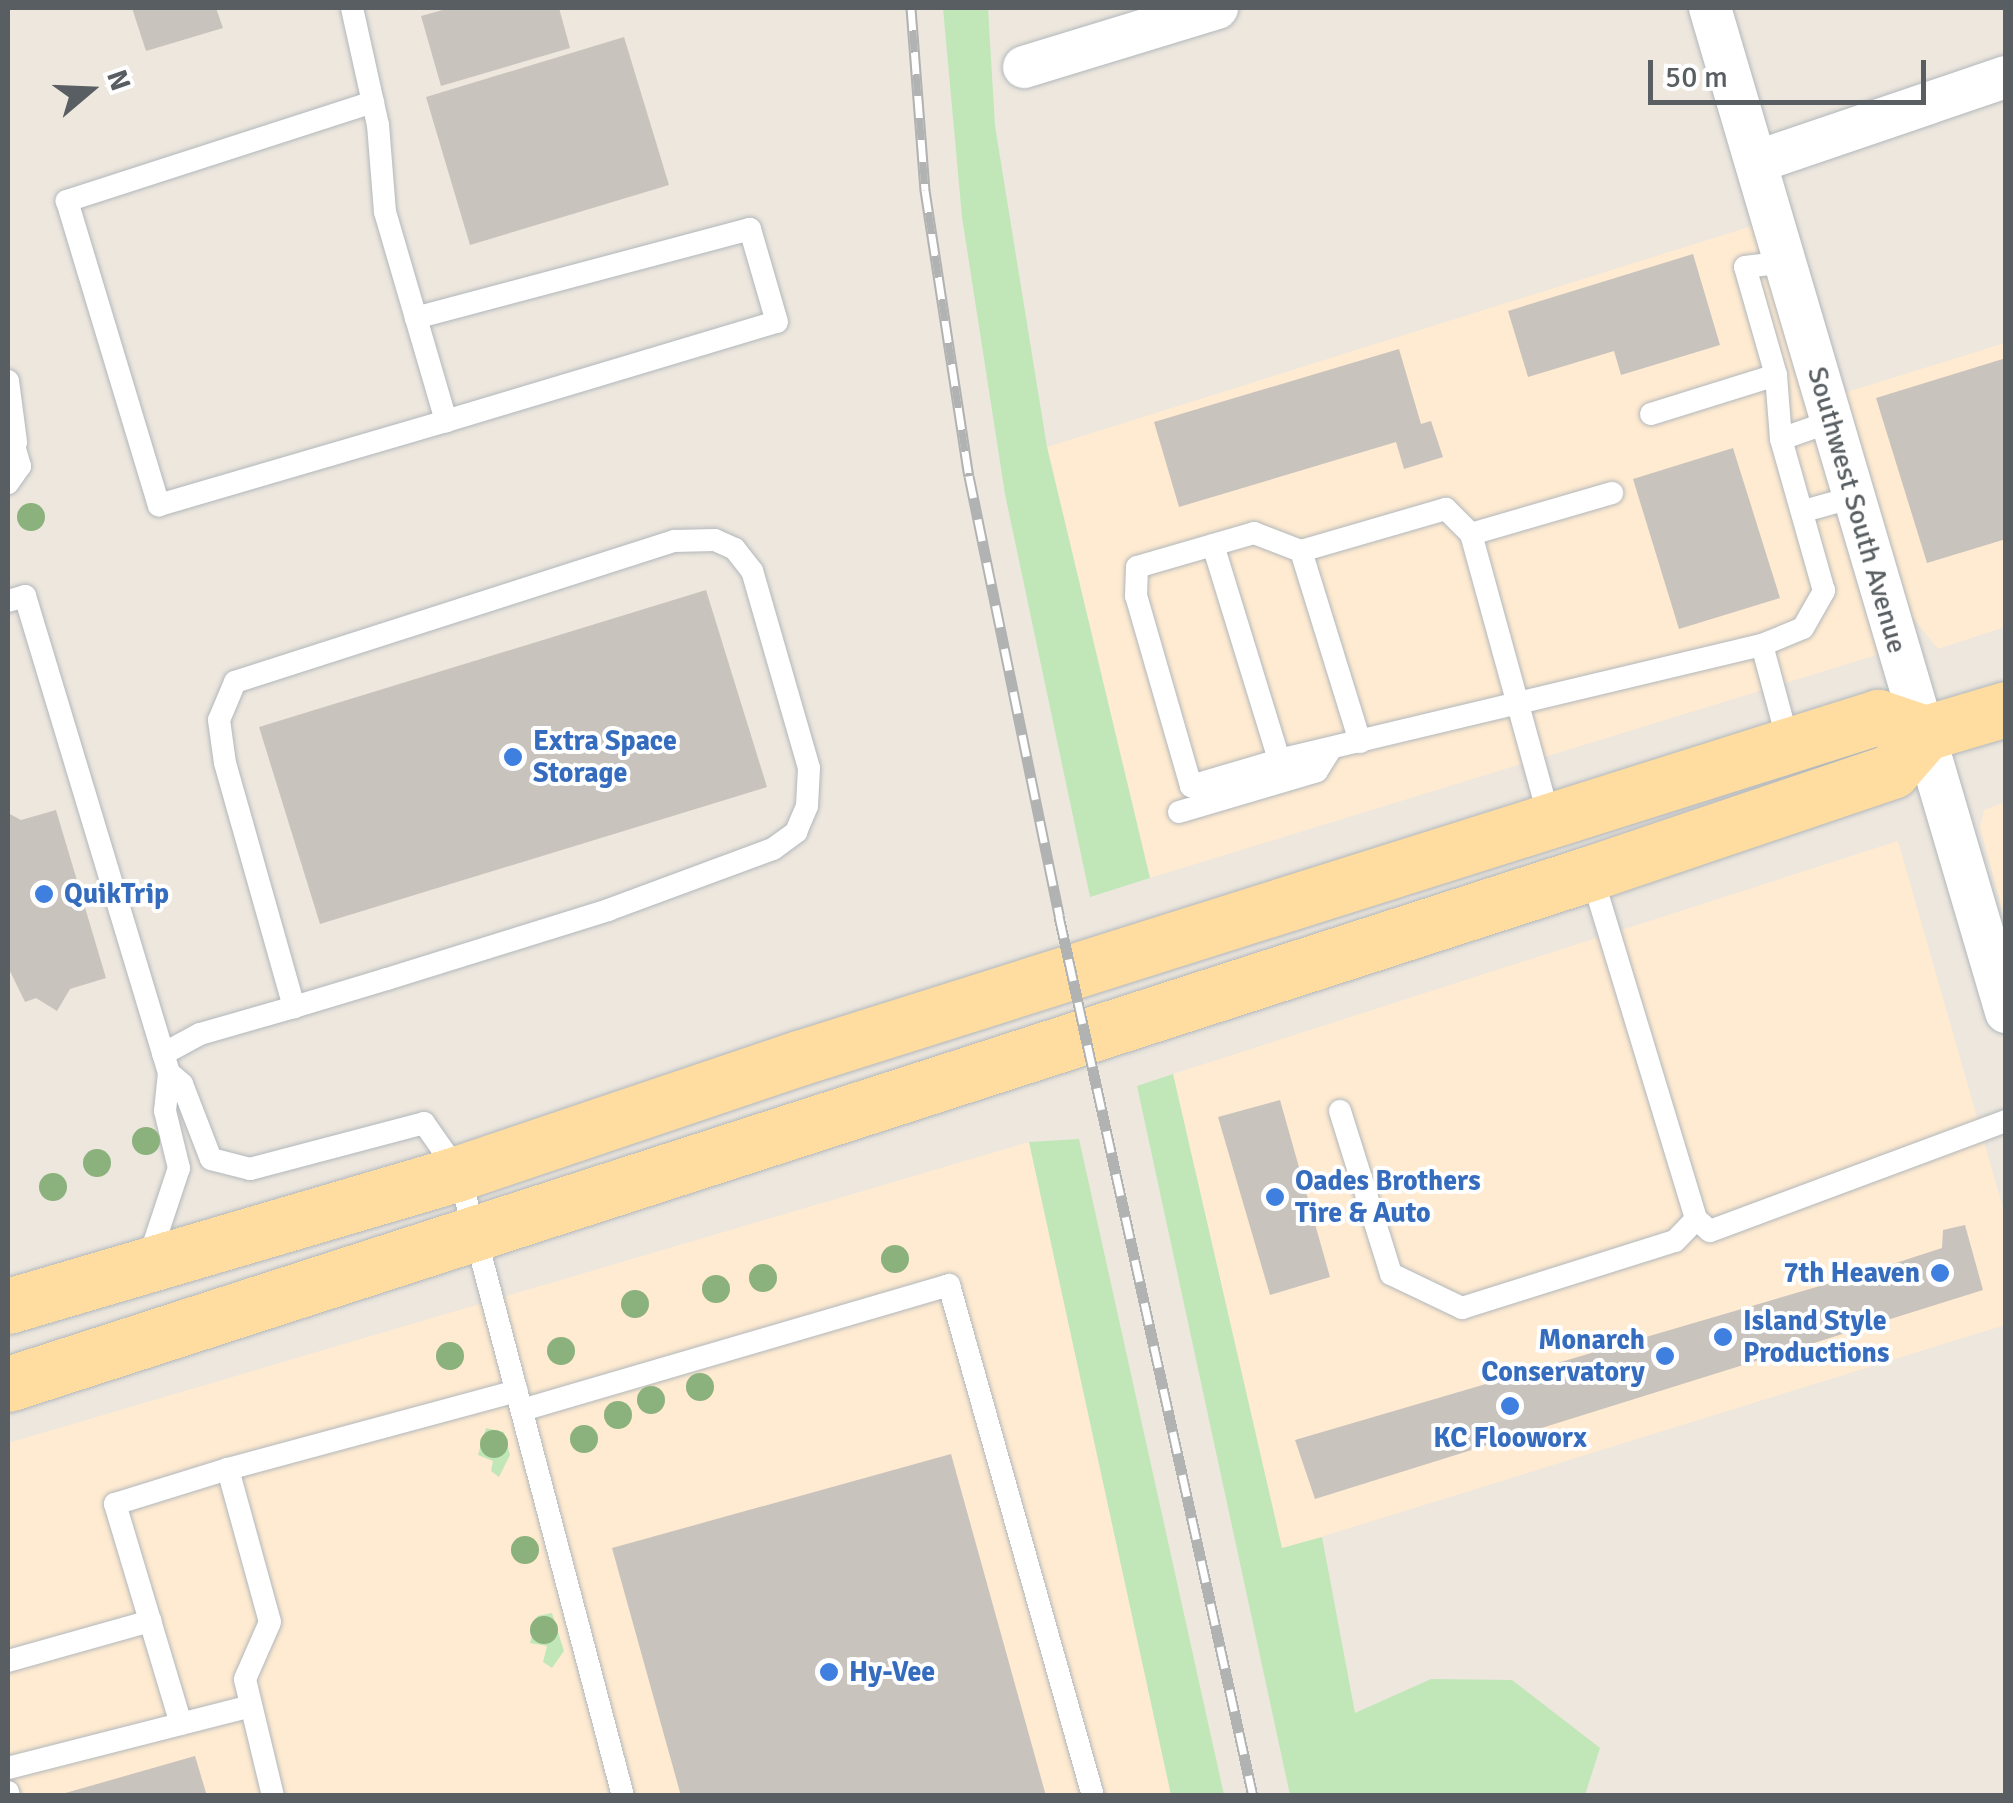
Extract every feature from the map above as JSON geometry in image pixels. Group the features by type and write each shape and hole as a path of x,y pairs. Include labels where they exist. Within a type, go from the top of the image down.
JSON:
{"main road":[{"path":"8,1384 1591,873 1892,771 1925,733 2006,709"},
{"path":"8,1306 460,1173 1878,717 1925,733"},
{"path":"8,1267 104,1238 139,1267"}],"street":[{"path":"1024,67 1217,8"},
{"name":"Southwest South Avenue","path":"1710,8 2006,1012"},
{"path":"1756,162 2006,77"}],"lane":[{"path":"352,8 373,102 385,212 446,422"},
{"path":"373,102 67,202 159,506 776,322 750,228 416,318"},
{"path":"1550,820 1518,705 1471,534 1446,510 1301,551 1254,533 1137,567 1136,596 1191,786 1279,760 1518,705 1762,645 1802,628 1824,590 1781,439 1776,375 1745,267 1785,262"},
{"path":"1651,414 1776,375"},
{"path":"8,381 12,434 20,466 8,483"},
{"path":"1781,439 1832,422"},
{"path":"1471,534 1612,493"},
{"path":"1804,511 1854,497"},
{"path":"166,1064 200,1034 294,1007 608,910 773,849 796,832 807,806 808,768 752,571 735,549 714,540 674,540 235,682 219,720 225,763 294,1007"},
{"path":"1213,545 1279,760"},
{"path":"1301,551 1360,742"},
{"path":"8,602 25,596 166,1064 165,1110 179,1168 139,1267"},
{"path":"1762,645 1789,745"},
{"path":"1179,812 1317,771 1331,749"},
{"path":"1591,873 1696,1219 1710,1231 1752,1220 2006,1121"},
{"path":"166,1064 182,1084 212,1159 250,1169 424,1123 460,1173 623,1796"},
{"path":"1340,1110 1390,1274 1462,1308 1676,1242 1696,1219"},
{"path":"181,1724 114,1504 228,1469 519,1400 949,1285 1093,1796"},
{"path":"228,1469 270,1622 246,1679 273,1796"},
{"path":"8,1661 150,1622"},
{"path":"8,1768 251,1706"}],"shaded area":[{"path":"1752,226 1880,654 1150,878 1047,447"},
{"path":"2005,343 2005,627 1938,649 1908,612 1837,395"},
{"path":"2006,802 2005,920 1980,827 1984,810"},
{"path":"1898,841 2005,1215 2005,1325 1282,1549 1173,1074"},
{"path":"1029,1142 1171,1795 8,1796 8,1443"}],"green space":[{"path":"943,8 988,8 995,126 1047,447 1150,878 1090,897 1005,494 962,217"},
{"path":"1173,1074 1282,1548 1322,1537 1355,1713 1431,1679 1512,1680 1600,1748 1585,1795 1290,1795 1137,1086"},
{"path":"1079,1139 1224,1795 1171,1795 1029,1142"},
{"path":"486,1428 504,1432 510,1455 499,1477 491,1471 493,1461 478,1455"},
{"path":"552,1613 564,1651 552,1668 543,1662 547,1646 530,1643 537,1616"}],"building":[{"path":"132,8 216,8 223,28 146,51"},
{"path":"450,8 559,8 570,48 441,86 421,16"},
{"path":"624,37 669,185 470,245 426,97"},
{"path":"1693,254 1720,345 1621,375 1614,351 1528,377 1508,311"},
{"path":"1399,349 1421,424 1431,421 1443,457 1404,469 1396,442 1179,507 1154,422"},
{"path":"2006,358 2006,539 1927,563 1876,398"},
{"path":"1733,448 1780,598 1679,629 1633,479"},
{"name":"Extra Space Storage","path":"706,590 767,787 320,924 259,727"},
{"name":"QuikTrip","path":"56,810 106,978 70,989 57,1011 36,998 25,1002 8,967 8,813 21,820"},
{"name":"Oades Brothers Tire & Auto","path":"1280,1100 1330,1277 1270,1295 1218,1117"},
{"path":"1965,1225 1983,1290 1315,1499 1295,1440 1871,1271 1942,1248 1943,1230"},
{"name":"Hy-Vee","path":"951,1454 1046,1796 681,1796 612,1548"},
{"path":"195,1756 207,1796 62,1794"}],"railway":[{"path":"911,8 925,190 969,476 1059,916 1253,1796"}],"place":[{"name":"Extra Space Storage","path":"513,757"},
{"name":"QuikTrip","path":"44,894"},
{"name":"Oades Brothers Tire & Auto","path":"1275,1197"},
{"name":"7th Heaven","path":"1940,1273"},
{"name":"Island Style Productions","path":"1723,1337"},
{"name":"Monarch Conservatory","path":"1665,1356"},
{"name":"KC Flooworx","path":"1510,1406"},
{"name":"Hy-Vee","path":"829,1672"}]}
